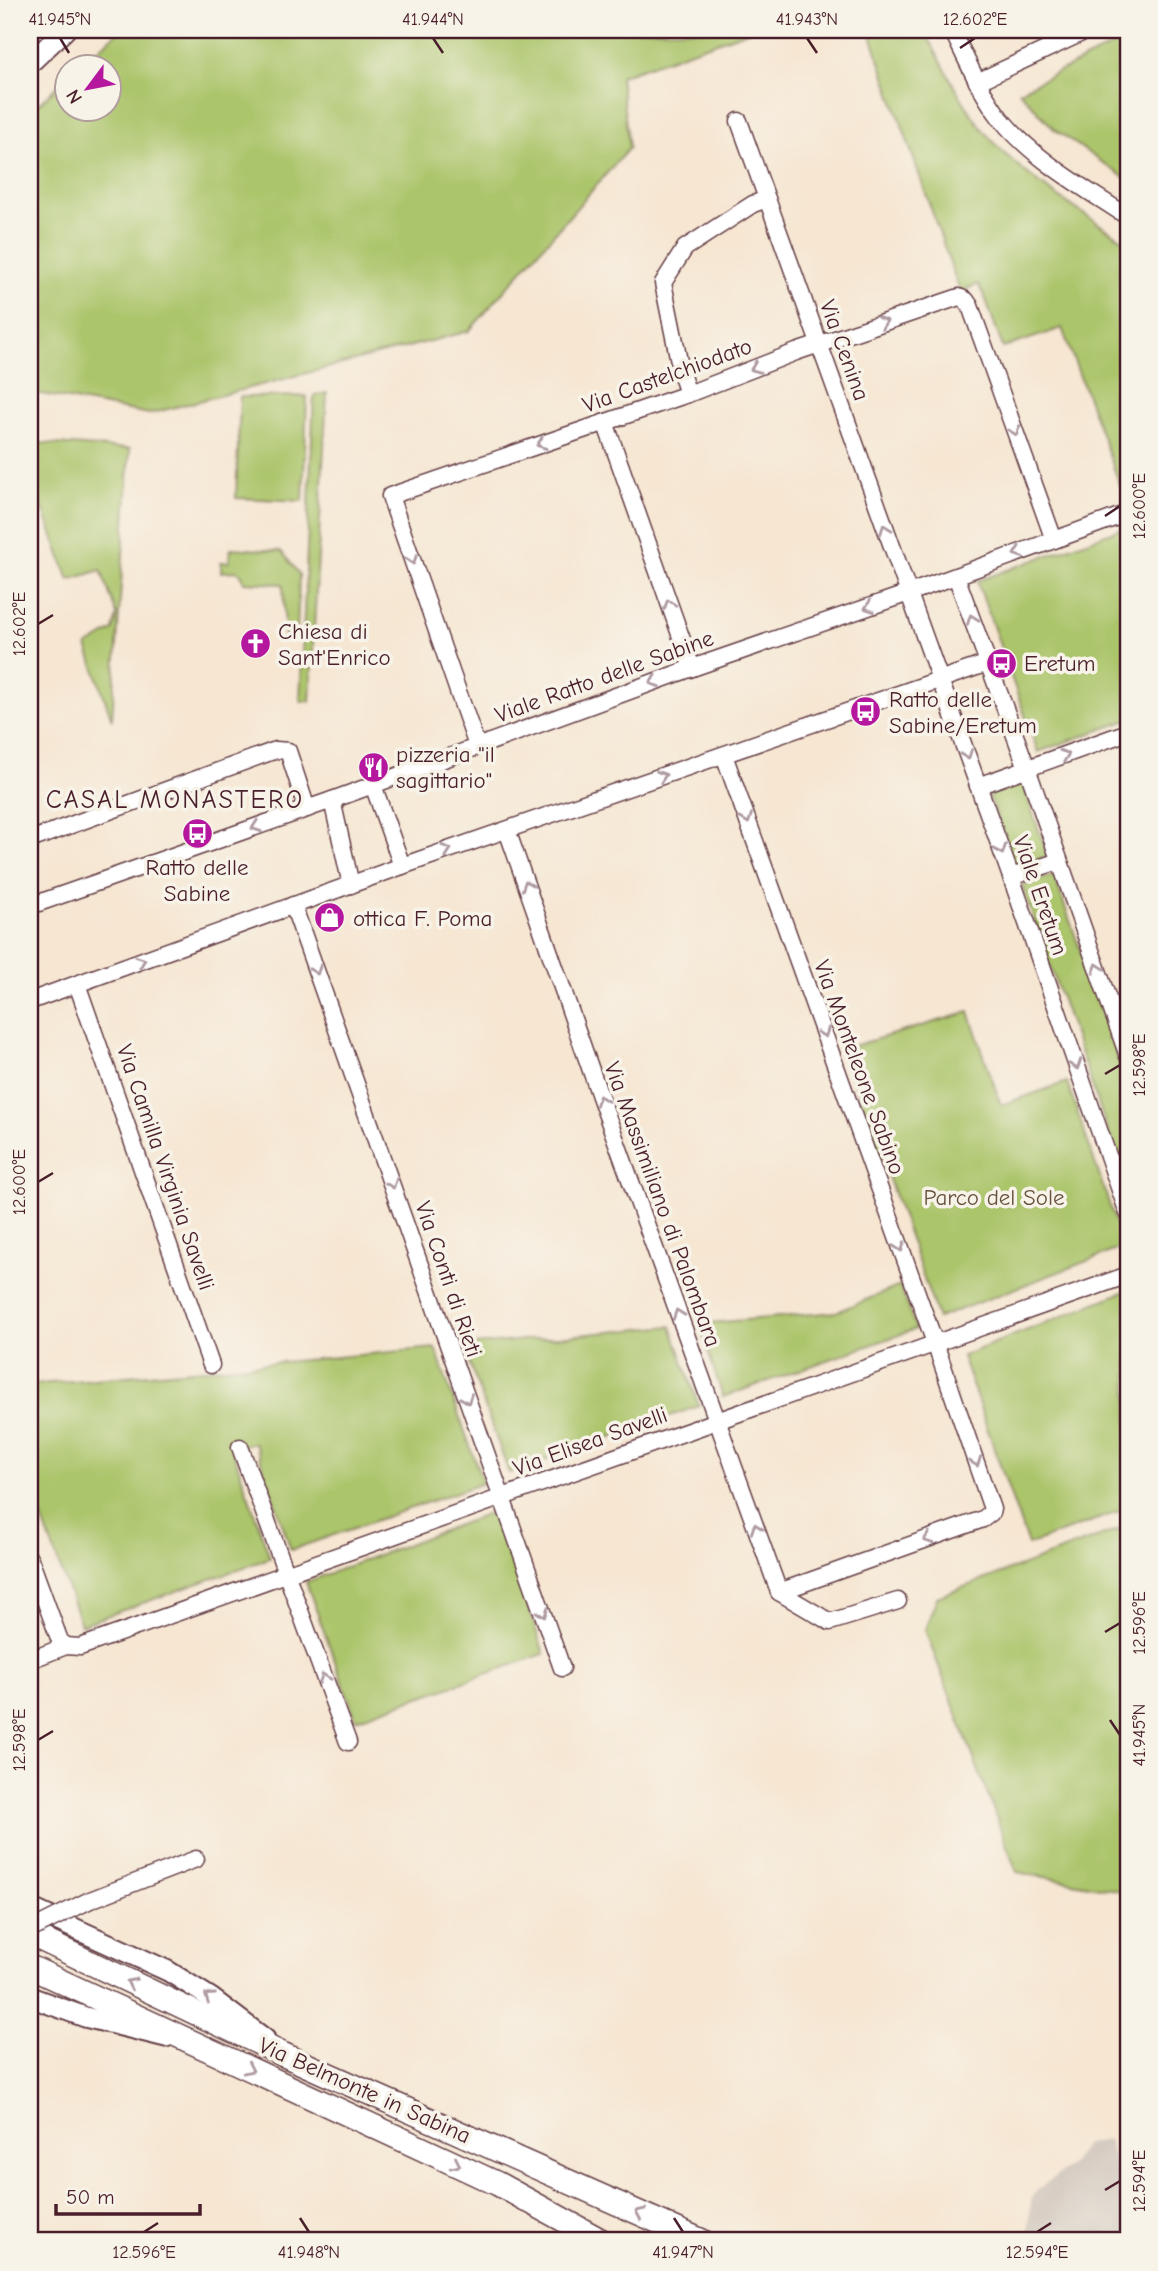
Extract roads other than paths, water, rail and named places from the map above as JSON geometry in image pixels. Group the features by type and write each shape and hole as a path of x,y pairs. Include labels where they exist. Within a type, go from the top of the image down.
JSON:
{"main road":[{"name":"Via Belmonte in Sabina","path":"30,1932 282,2054 702,2241"},
{"name":"Via Belmonte in Sabina","path":"30,1967 498,2184 602,2241"}],"street":[{"path":"30,63 65,30"},
{"path":"952,30 977,82 1002,120 1029,148 1128,217"},
{"path":"977,82 1088,30"},
{"name":"Via Cenina","path":"738,121 909,593"},
{"path":"688,394 663,283 685,248 753,204 767,199"},
{"name":"Via Castelchiodato","path":"477,746 390,496 688,394 819,344 953,298 963,298 970,306 1054,540"},
{"path":"605,422 692,668"},
{"name":"Viale Ratto delle Sabine","path":"30,906 1128,513"},
{"name":"Viale Eretum","path":"956,576 1128,1056"},
{"name":"Viale Eretum","path":"909,593 1011,877 1121,1168 1128,1213"},
{"path":"30,1001 402,866 988,663"},
{"path":"978,786 1128,732"},
{"path":"30,839 276,750 288,751 307,809"},
{"name":"Via Monteleone Sabino","path":"724,755 991,1504 991,1513 971,1524 779,1592"},
{"path":"373,785 402,866"},
{"path":"332,800 351,885"},
{"name":"Via Massimiliano di Palombara","path":"507,830 779,1592"},
{"path":"1011,877 1059,860"},
{"name":"Via Conti di Rieti","path":"293,905 562,1668"},
{"name":"Via Camilla Virginia Savelli","path":"77,984 211,1365"},
{"name":"Via Elisea Savelli","path":"30,1660 66,1646 80,1647 1128,1275"},
{"path":"240,1447 348,1742"},
{"path":"30,1559 60,1641 66,1646"},
{"path":"779,1592 830,1622 898,1601"},
{"path":"30,1932 90,1900 196,1859"},
{"path":"30,1908 168,1971 241,2020 282,2054"},
{"path":"30,1997 108,2024 187,2041"}],"place":[{"name":"Chiesa di Sant'Enrico","path":"255,644"},
{"name":"Eretum","path":"1001,663"},
{"name":"Ratto delle Sabine/Eretum","path":"866,712"},
{"name":"pizzeria \"il sagittario\"","path":"373,767"},
{"name":"Ratto delle Sabine","path":"197,833"},
{"name":"ottica F. Poma","path":"330,918"}],"district":[{"name":"CASAL MONASTERO","path":"175,799"}],"park label":[{"name":"Parco del Sole","path":"994,1197"}]}
